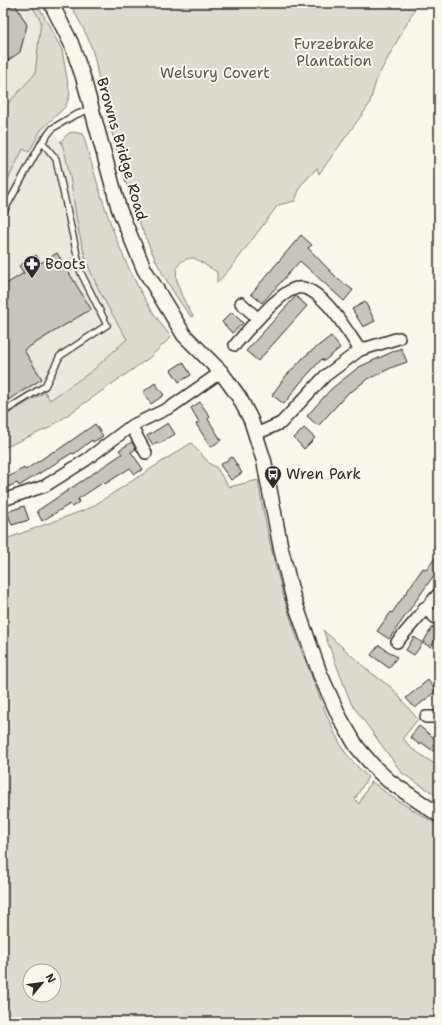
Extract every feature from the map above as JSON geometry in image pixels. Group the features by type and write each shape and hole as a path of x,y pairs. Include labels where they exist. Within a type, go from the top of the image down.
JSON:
{"street":[{"name":"Browns Bridge Road","path":"51,3 71,43 93,108 119,210 144,270 184,335 221,372 239,397 256,434 264,461 281,549 293,597 320,674 340,718 356,746 375,768 389,781 439,815"},
{"path":"234,345 288,290 298,287 311,290 326,304 340,319 360,350"},
{"path":"241,303 258,319"},
{"path":"256,434 281,423 325,376 360,350 399,338"},
{"path":"3,500 45,486 86,460 131,426 171,407 221,372"},
{"path":"131,426 146,453"},
{"path":"397,642 424,608 439,593"},
{"path":"424,608 437,619"},
{"path":"426,716 439,717"}],"lane":[{"path":"3,213 42,142 53,128 73,116 93,108"},
{"path":"3,412 45,386 60,356 107,325 81,273 56,159 42,142"}],"shaded area":[{"path":"3,3 30,3 41,21 35,74 3,109"},
{"path":"46,124 61,141 67,156 82,245 112,316 127,339 92,371 50,401 44,392 3,417 3,191 23,149 29,151"}],"green space":[{"path":"30,3 37,3 62,50 70,95 65,107 41,130 29,152 23,149 3,190 3,109 35,74 41,21"},
{"path":"70,3 418,3 377,78 369,105 319,174 317,168 301,185 295,201 278,205 234,264 217,283 217,272 194,258 184,260 178,266 176,273 177,282 180,292 193,316 191,317 173,291 145,236 115,146 95,58 85,31"},
{"path":"73,132 83,134 107,214 128,266 154,314 171,337 149,358 49,428 3,448 3,417 45,392 50,400 92,371 127,339 95,282 85,258 79,232 71,180 61,141 69,133"},
{"path":"191,443 210,464 216,467 229,487 258,480 273,558 287,608 304,658 340,744 350,759 368,777 355,799 359,804 371,781 389,795 439,826 439,1022 3,1022 3,540 90,508"},
{"path":"323,630 370,672 392,688 418,719 403,738 411,748 439,767 439,797 402,773 351,703"}],"building":[{"path":"15,4 27,25 20,52 3,64 3,11"},
{"path":"301,235 312,245 308,248 339,280 353,290 344,301 300,261 262,303 251,294"},
{"path":"57,253 91,309 24,350 42,379 3,403 3,286 24,273 19,266 36,255 41,263"},
{"path":"296,296 307,306 258,361 246,351"},
{"path":"365,302 375,321 363,327 352,309"},
{"path":"232,312 243,323 232,333 222,322"},
{"path":"331,336 340,348 324,361 322,359 300,383 284,404 272,395 285,377 305,356"},
{"path":"401,348 407,362 366,380 351,392 350,391 318,426 307,416 331,389 359,367"},
{"path":"183,362 191,375 179,382 171,370"},
{"path":"155,383 164,395 151,404 143,392"},
{"path":"200,402 210,417 208,419 221,440 211,447 196,424 199,422 191,408"},
{"path":"168,423 175,434 159,444 157,442 153,445 147,436"},
{"path":"95,424 103,436 93,442 92,440 74,454 72,453 19,486 17,483 3,489 3,480 24,468 25,470 54,451 55,452"},
{"path":"304,428 315,438 304,449 294,438"},
{"path":"132,442 136,449 131,452 143,469 135,474 130,468 105,484 104,482 78,499 79,502 72,507 70,504 42,521 37,511 122,454 119,450"},
{"path":"232,457 242,473 231,480 220,465"},
{"path":"24,506 29,520 12,525 7,512"},
{"path":"439,553 439,568 389,639 377,631 391,612 392,613 423,568 426,570"},
{"path":"432,627 439,631 439,633 431,647 423,643"},
{"path":"414,637 423,643 414,655 406,650"},
{"path":"379,645 397,657 389,668 371,655"},
{"path":"428,680 436,691 415,708 406,698"},
{"path":"419,726 439,742 439,755 422,743 420,745 410,737"}],"place":[{"name":"Boots","path":"32,279"},
{"name":"Wren Park","path":"273,489"}],"park label":[{"name":"Furzebrake Plantation","path":"334,52"},
{"name":"Welsury Covert","path":"215,73"}]}
